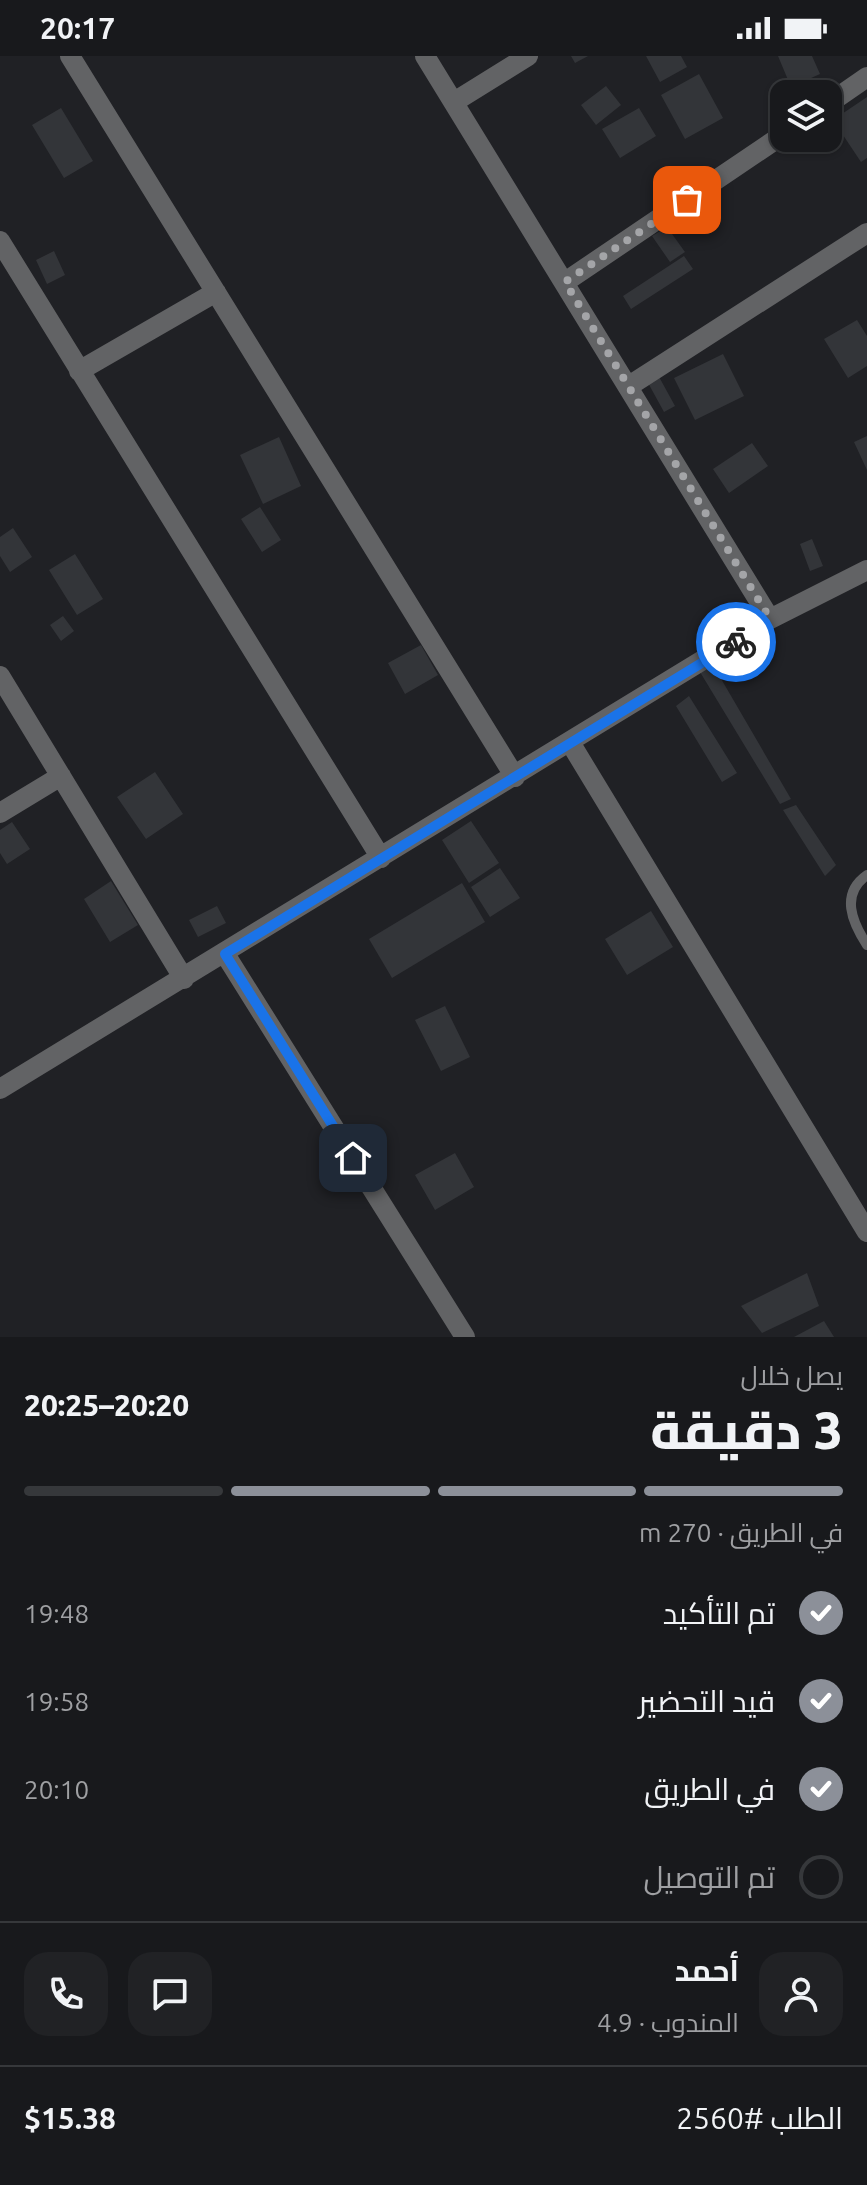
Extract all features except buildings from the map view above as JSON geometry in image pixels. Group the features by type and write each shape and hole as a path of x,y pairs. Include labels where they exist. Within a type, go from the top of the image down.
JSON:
{"street":[{"path":"70,56 515,777"},
{"path":"425,56 770,619"},
{"path":"454,102 528,56"},
{"path":"842,94 867,77"},
{"path":"565,282 770,143"},
{"path":"629,386 867,233"},
{"path":"0,241 381,858"},
{"path":"79,371 216,292"},
{"path":"0,1089 571,744 770,619 867,570"},
{"path":"0,676 184,979"},
{"path":"571,744 867,1232"},
{"path":"0,813 61,776"},
{"path":"225,954 465,1337"}],"lane":[{"path":"867,875 851,891 850,910 867,945"}],"way so far":[{"path":"687,200 565,282 770,619 736,642"}],"route":[{"path":"353,1158 225,954 736,642"}]}
